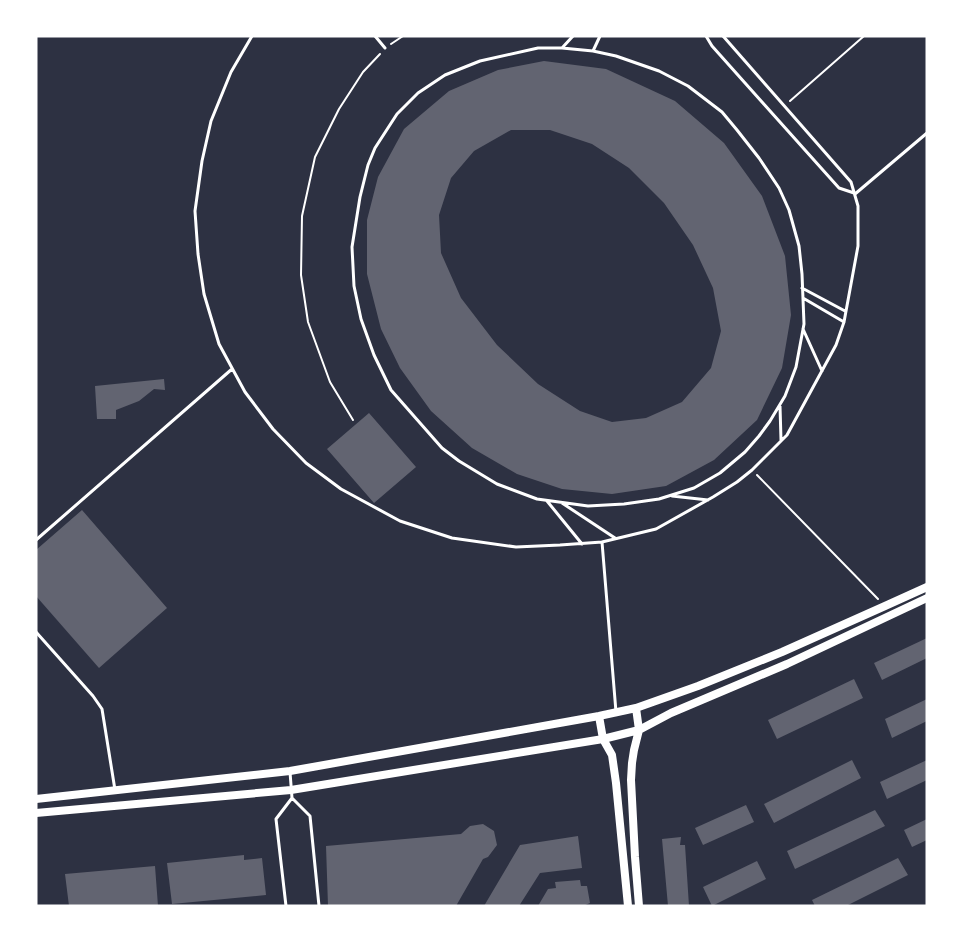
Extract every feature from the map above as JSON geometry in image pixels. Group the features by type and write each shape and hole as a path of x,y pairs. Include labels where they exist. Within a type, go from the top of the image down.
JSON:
{"main road":[{"path":"36,799 290,771 636,708 698,686 774,655 927,586"},
{"path":"36,813 291,790 603,739 639,730 671,712 787,664 927,598"},
{"path":"636,708 639,730 634,750 631,780 639,906"},
{"path":"600,716 603,739 612,755 628,906"}],"lane":[{"path":"252,36 231,72 211,121 202,161 195,210 198,254 204,294 219,344 244,392 273,429 306,463 340,489 400,522 452,538 516,547 602,542 656,529 737,482 752,470 786,435 836,344 844,322 858,246 858,206 851,182 723,36"},
{"path":"375,36 385,48"},
{"path":"562,48 573,36"},
{"path":"593,51 600,36"},
{"path":"706,36 712,46 839,188 855,194"},
{"path":"538,48 562,48 593,51 616,56 659,71 688,86 722,112 759,158 779,188 789,210 799,246 803,297 803,329 796,367 785,396 759,436 745,452 720,473 694,488 659,499 624,504 588,506 537,499 497,484 459,461 442,448 391,390 374,355 361,319 354,286 352,248 360,197 368,165 375,148 397,114 418,93 445,75 480,61 538,48"},
{"path":"855,194 927,133"},
{"path":"802,288 846,311"},
{"path":"803,297 844,322"},
{"path":"803,329 822,371"},
{"path":"36,540 232,369"},
{"path":"780,404 781,440"},
{"path":"669,496 708,500"},
{"path":"547,500 582,544"},
{"path":"561,502 616,539"},
{"path":"602,542 616,712"},
{"path":"36,632 93,696 102,709 116,790"},
{"path":"290,771 292,798 310,816 319,906"},
{"path":"286,906 276,819 292,798"}],"path":[{"path":"353,420 330,382 308,322 301,275 302,216 315,157 340,109 363,72 385,48 403,36"},
{"path":"784,106 864,36"},
{"path":"752,470 886,606"}],"building":[{"path":"544,61 606,69 675,101 724,143 762,196 785,256 791,315 782,368 757,420 714,460 666,486 612,494 562,489 517,474 472,448 431,411 400,368 381,329 367,274 367,220 378,177 404,129 449,91 498,70","holes":["511,130 550,130 592,144 629,168 664,203 693,245 713,288 721,331 711,368 682,402 646,418 612,422 580,411 538,384 497,345 461,298 441,253 439,215 451,178 474,151"]},
{"path":"164,379 165,390 154,389 139,401 116,410 116,419 97,419 95,386"},
{"path":"369,413 416,467 374,503 327,449"},
{"path":"82,510 167,608 99,668 36,596 36,550"},
{"path":"927,638 927,658 882,680 874,663"},
{"path":"854,679 863,698 777,739 768,720"},
{"path":"927,699 927,721 892,738 885,719"},
{"path":"852,760 861,778 774,823 764,804"},
{"path":"927,760 927,780 887,799 880,782"},
{"path":"746,805 754,822 703,845 695,828"},
{"path":"875,810 885,826 795,869 787,851"},
{"path":"927,819 927,840 912,847 904,830"},
{"path":"483,824 494,831 497,845 488,857 483,859 456,906 328,906 326,846 461,834 470,826"},
{"path":"578,836 582,868 540,873 519,906 484,906 520,845"},
{"path":"681,837 680,845 685,845 689,906 668,906 662,839"},
{"path":"244,855 244,860 262,858 266,895 172,904 167,863"},
{"path":"898,858 908,875 846,906 815,906 812,900"},
{"path":"757,861 766,879 712,906 703,887"},
{"path":"155,866 158,906 69,906 65,874"},
{"path":"580,880 581,886 587,886 590,903 583,906 538,906 548,889 556,888 555,882"}]}
